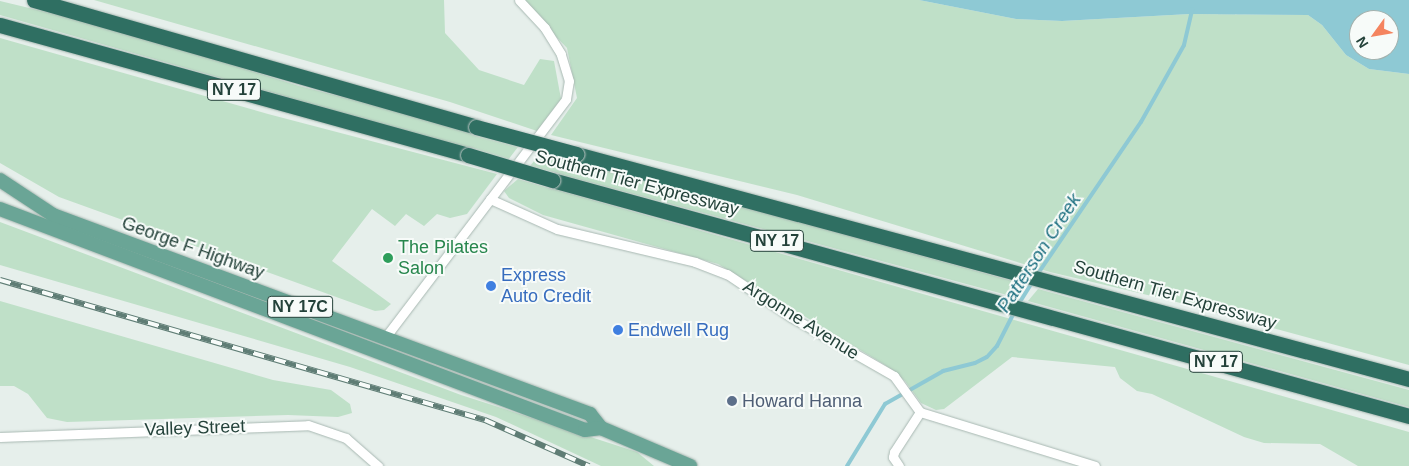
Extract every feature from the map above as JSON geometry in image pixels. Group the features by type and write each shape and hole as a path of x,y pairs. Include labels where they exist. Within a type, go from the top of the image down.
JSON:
{"highway":[{"name":"Southern Tier Expressway","path":"34,0 476,127 1024,273 1409,380"},
{"name":"Southern Tier Expressway","path":"0,25 552,180 1023,308 1409,416"}],"main road":[{"name":"George F Highway","path":"0,180 53,215 590,414 601,428 690,466"},
{"name":"George F Highway","path":"0,210 585,430 601,428"}],"street":[{"path":"384,339 490,199 556,116 566,99 569,81 561,54 545,28 519,0"},
{"name":"Argonne Avenue","path":"490,199 556,229 695,262 727,274 791,318 894,376 920,412"},
{"path":"899,466 893,457 894,452 920,412 1095,466"},
{"name":"Valley Street","path":"0,437 308,425 346,438 378,466"}],"green space":[{"path":"94,0 444,0 445,33 479,70 524,85 540,59 554,61 561,99 537,131 450,102"},
{"path":"521,0 919,0 1016,19 1062,21 1190,14 1308,15 1322,25 1349,57 1349,60 1354,60 1369,69 1409,74 1409,365 1173,301 1050,272 797,195 551,135 577,98 567,48"},
{"path":"0,1 125,31 299,86 521,143 508,160 0,15"},
{"path":"0,38 268,114 497,174 467,214 450,218 437,214 424,226 406,214 395,226 372,209 332,261 391,304 384,310 375,311 59,197 0,163"},
{"path":"544,149 1016,282 1007,295 530,166"},
{"path":"518,179 1409,432 1409,466 1358,466 1320,444 1264,443 1244,437 1152,394 1137,391 1120,378 1115,367 1012,357 944,409 936,410 921,403 905,381 885,365 718,264 543,215 509,198 504,191"},
{"path":"0,222 461,395 637,452 654,466 601,466 496,417 350,367 0,265"},
{"path":"1038,289 1409,390 1409,407 1028,301"},
{"path":"0,301 273,380 331,390 350,404 352,413 338,417 288,415 67,422 47,418 28,394 14,386 0,386"}],"water":[{"path":"919,0 1409,0 1409,74 1369,69 1354,60 1399,60 1399,10 1349,10 1349,57 1322,25 1308,15 1190,14 1062,21 1016,19"}],"waterway":[{"name":"Patterson Creek","path":"1037,275 1141,122 1184,45 1192,9"},
{"name":"Patterson Creek","path":"1018,305 1033,281"},
{"name":"Patterson Creek","path":"847,466 885,404 943,371 975,363 987,357 997,346 1015,311"}],"railway":[{"path":"0,280 485,420 589,466"}],"place":[{"name":"The Pilates Salon","path":"388,258"},
{"name":"Express Auto Credit","path":"491,286"},
{"name":"Endwell Rug","path":"618,330"},
{"name":"Howard Hanna","path":"732,401"}]}
